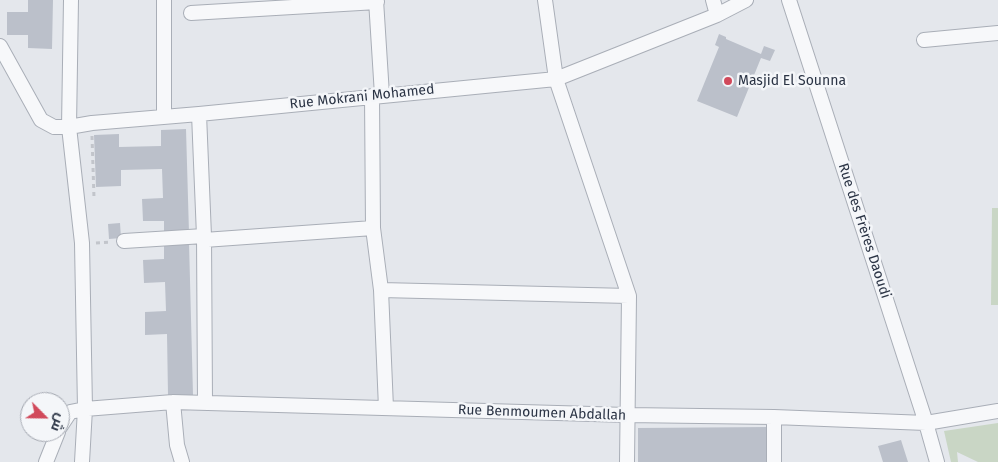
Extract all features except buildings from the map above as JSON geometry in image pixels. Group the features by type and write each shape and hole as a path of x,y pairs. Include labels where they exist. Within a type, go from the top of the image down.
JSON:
{"street":[{"path":"71,0 69,127 82,243 84,409 82,462"},
{"path":"164,0 164,116"},
{"path":"545,0 556,79 629,296 626,462"},
{"path":"713,0 717,15"},
{"name":"Rue Mokrani Mohamed","path":"2,51 42,120 54,127 69,127 92,123 556,79 717,15 746,0"},
{"name":"Rue des Frères Daoudi","path":"789,0 926,423 936,437 937,462"},
{"path":"191,13 377,1 374,228 381,290 386,408"},
{"path":"924,40 998,33"},
{"path":"199,114 204,238 205,402"},
{"path":"131,242 374,228"},
{"path":"381,290 629,296"},
{"path":"173,402 177,445 182,462"},
{"name":"Rue Benmoumen Abdallah","path":"84,409 173,402 205,402 627,416 774,417 926,423 998,411"},
{"path":"70,412 84,409"},
{"path":"774,417 774,462"},
{"path":"46,462 54,442"}],"path":[{"path":"92,123 94,206"},
{"path":"94,234 94,243 131,242"}],"green space":[{"path":"992,208 998,208 998,305 991,305"},
{"path":"998,423 998,462 978,462 957,452 958,462 951,462 944,431"}],"place":[{"name":"Masjid El Sounna","path":"728,81"}]}
